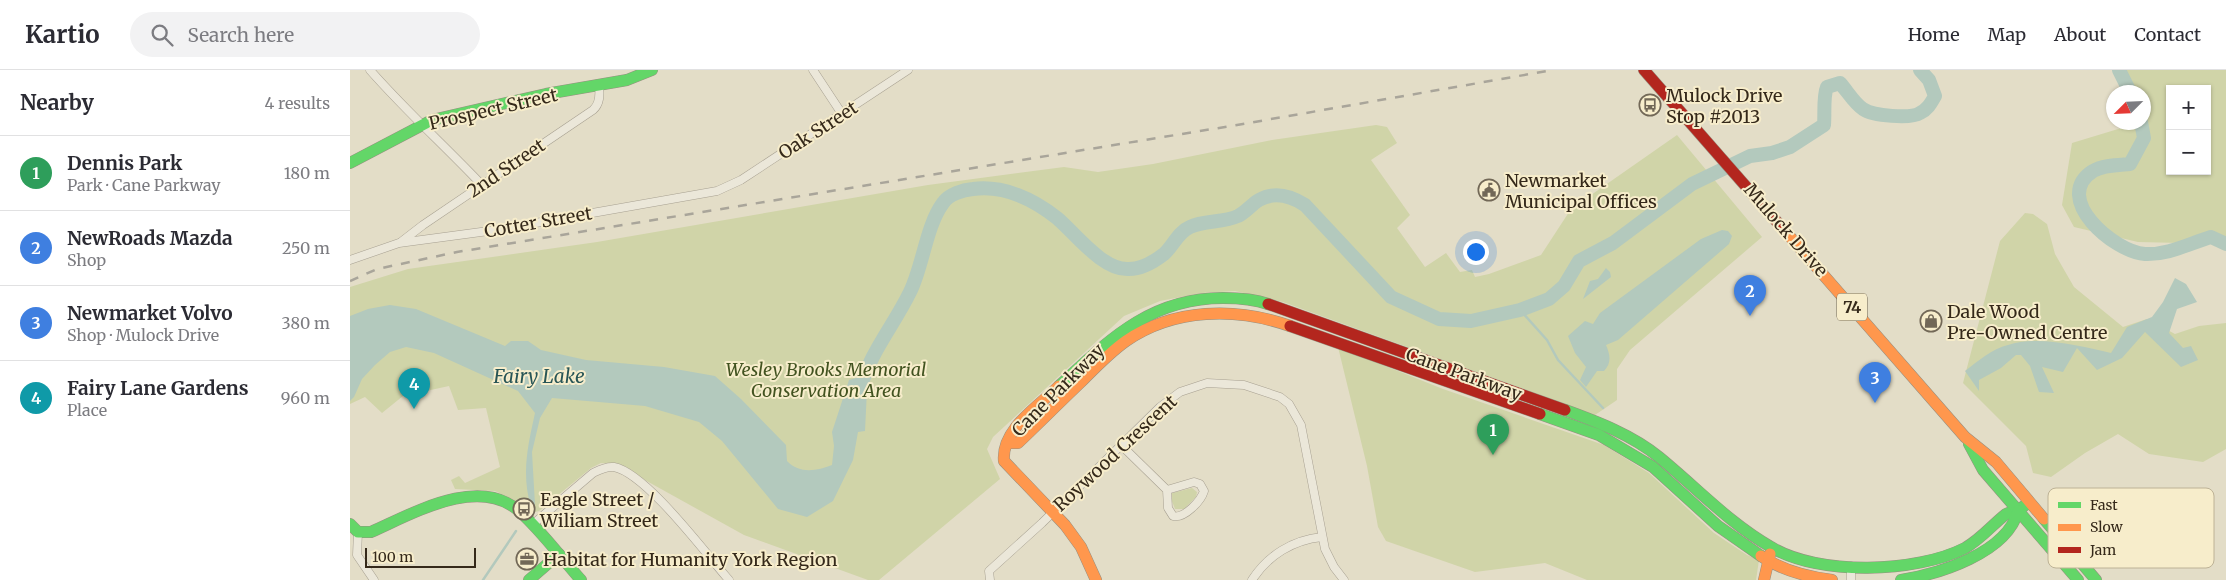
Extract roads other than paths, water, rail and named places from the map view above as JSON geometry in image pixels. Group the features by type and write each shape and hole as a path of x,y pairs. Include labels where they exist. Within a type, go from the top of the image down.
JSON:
{"main road":[{"name":"Mulock Drive","path":"1644,70 1719,153 1965,438 1996,462 2048,524"},
{"name":"Prospect Street","path":"350,163 432,120 497,105 599,86 647,72"},
{"name":"Cane Parkway","path":"1832,580 1811,577 1768,561 1718,526 1653,467 1599,435 1277,321 1224,312 1190,316 1148,328 1126,341 1107,356 1018,443 1008,443 1010,433 1112,336 1134,322 1171,305 1202,299 1239,299 1262,302 1604,424 1658,456 1725,516 1772,548 1800,560 1827,565 1885,568 1909,565 1965,548 1980,538 2008,513 2018,511 2029,502"},
{"name":"Mulock Drive","path":"1965,438 1983,470 2048,546"},
{"path":"1008,443 1003,451 1004,461 1064,525 1081,547 1096,580"},
{"path":"354,528 371,532 454,498 472,496 504,502 520,511 581,580"},
{"name":"Cane Parkway","path":"1901,580 1931,575 1970,560 2016,522 2018,511"},
{"path":"1764,580 1772,548"},
{"path":"529,580 559,554"},
{"name":"Mulock Drive","path":"2068,568 2078,580"},
{"name":"Mulock Drive","path":"2086,568 2096,580"}],"street":[{"path":"370,70 422,126 429,130 482,185"},
{"path":"813,70 842,114"},
{"name":"Oak Street","path":"727,187 908,70"},
{"name":"2nd Street","path":"399,243 593,110 599,100 599,86"},
{"name":"Cotter Street","path":"350,260 399,243 496,230 717,191 727,187"},
{"name":"Roywood Crescent","path":"990,580 990,571 1166,402 1180,392 1215,382 1234,383 1271,393 1289,404 1301,425 1322,537 1329,559 1344,580"},
{"path":"1121,445 1167,490 1169,511 1178,517 1183,515 1200,498 1204,491 1200,484 1194,482 1167,490"},
{"path":"532,524 592,473 601,468 613,467 624,471 651,492 729,580"},
{"path":"354,528 356,555 374,580"},
{"path":"1252,580 1263,564 1279,552 1295,544 1322,537"},
{"path":"1851,566 1851,580"}],"water":[{"path":"1722,230 1728,231 1732,236 1729,244 1618,340 1606,345 1609,355 1608,365 1604,371 1597,371 1586,387 1580,380 1586,367 1575,353 1568,336 1585,321 1593,324 1600,313 1701,239"},
{"path":"1606,268 1610,272 1611,277 1583,299 1590,281 1598,279"},
{"path":"2175,278 2186,284 2197,302 2177,309 2169,333 2183,348 2191,346 2198,360 2181,367 2145,332 2122,358 2097,370 2077,348 2063,372 2042,367 2054,393 2039,392 2030,366 2021,355 2016,355 2001,368 1979,380 1979,391 1965,371 1996,349 2020,342 2046,341 2111,353 2127,327 2152,317 2163,302"},
{"name":"Fairy Lake","path":"390,305 416,309 505,346 511,341 528,341 541,350 586,360 664,367 715,376 741,399 786,445 787,461 803,470 820,469 832,465 834,446 832,432 849,380 863,376 867,390 865,431 858,432 853,460 833,501 807,517 778,509 722,441 699,422 645,406 552,398 540,418 532,452 535,505 531,507 526,483 526,471 528,448 535,413 518,391 434,353 406,347 390,352 375,365 362,379 354,397 350,401 350,316 368,309"}],"waterway":[{"path":"859,393 875,353 910,292 937,212 946,200 961,191 984,188 995,189 1028,199 1057,218 1100,258 1119,268 1129,269 1143,266 1160,257 1182,232 1190,227 1238,216 1265,197 1277,195 1289,197 1305,205 1391,297 1439,319 1471,321 1520,310 1549,299 1564,286 1579,261 1613,243 1692,184 1750,156 1772,153 1790,147 1824,125 1827,87 1840,83 1860,107 1875,113 1901,116 1920,113 1927,108 1935,96 1929,80 1920,70"},
{"path":"2119,70 2126,85"},
{"path":"2142,130 2144,138 2130,164 2097,169 2082,182 2079,195 2083,209 2092,222 2118,244 2132,251 2145,254 2170,251 2211,237 2226,244"},
{"path":"1520,310 1547,340 1558,360 1603,408"},
{"path":"483,580 516,531"}],"railway":[{"path":"350,281 377,269 457,252 1237,125 1553,70"}],"place":[{"name":"Mulock Drive Stop #2013","path":"1650,105"},
{"name":"Newmarket Municipal Offices","path":"1489,190"},
{"name":"NewRoads Mazda","path":"1750,316"},
{"name":"Dale Wood Pre-Owned Centre","path":"1931,321"},
{"name":"Newmarket Volvo","path":"1875,403"},
{"name":"Fairy Lane Gardens","path":"414,409"},
{"name":"Dennis Park","path":"1493,455"},
{"name":"Eagle Street / Wiliam Street","path":"524,509"},
{"name":"Habitat for Humanity York Region","path":"527,559"}],"park label":[{"name":"Wesley Brooks Memorial Conservation Area","path":"826,379"}]}
